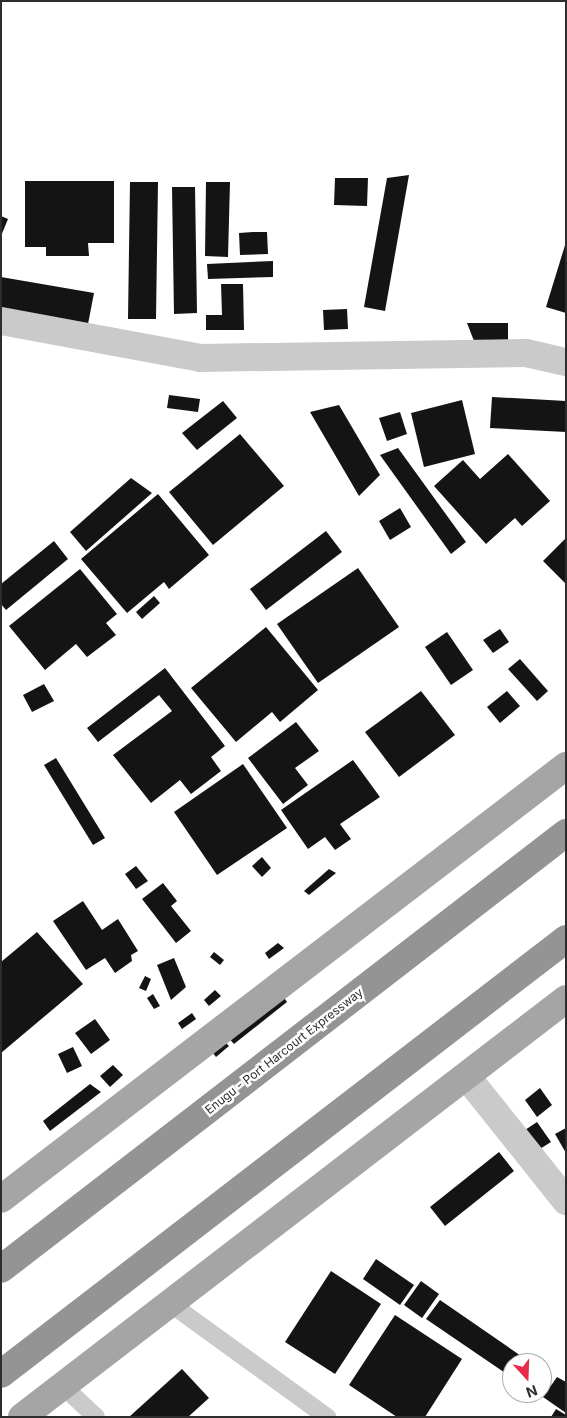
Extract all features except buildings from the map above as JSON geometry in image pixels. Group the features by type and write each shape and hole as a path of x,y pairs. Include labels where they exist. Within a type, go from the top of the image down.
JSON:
{"highway":[{"name":"Enugu - Port Harcourt Expressway","path":"1,1269 566,833"},
{"path":"1,1374 566,939"}],"main road":[{"path":"1,1199 566,766"},
{"path":"22,1417 64,1387 566,999"}],"street":[{"path":"1,322 200,358 526,353 566,362"},
{"path":"467,1077 566,1201"}],"lane":[{"path":"171,1304 326,1417"},
{"path":"64,1387 96,1417"}]}
